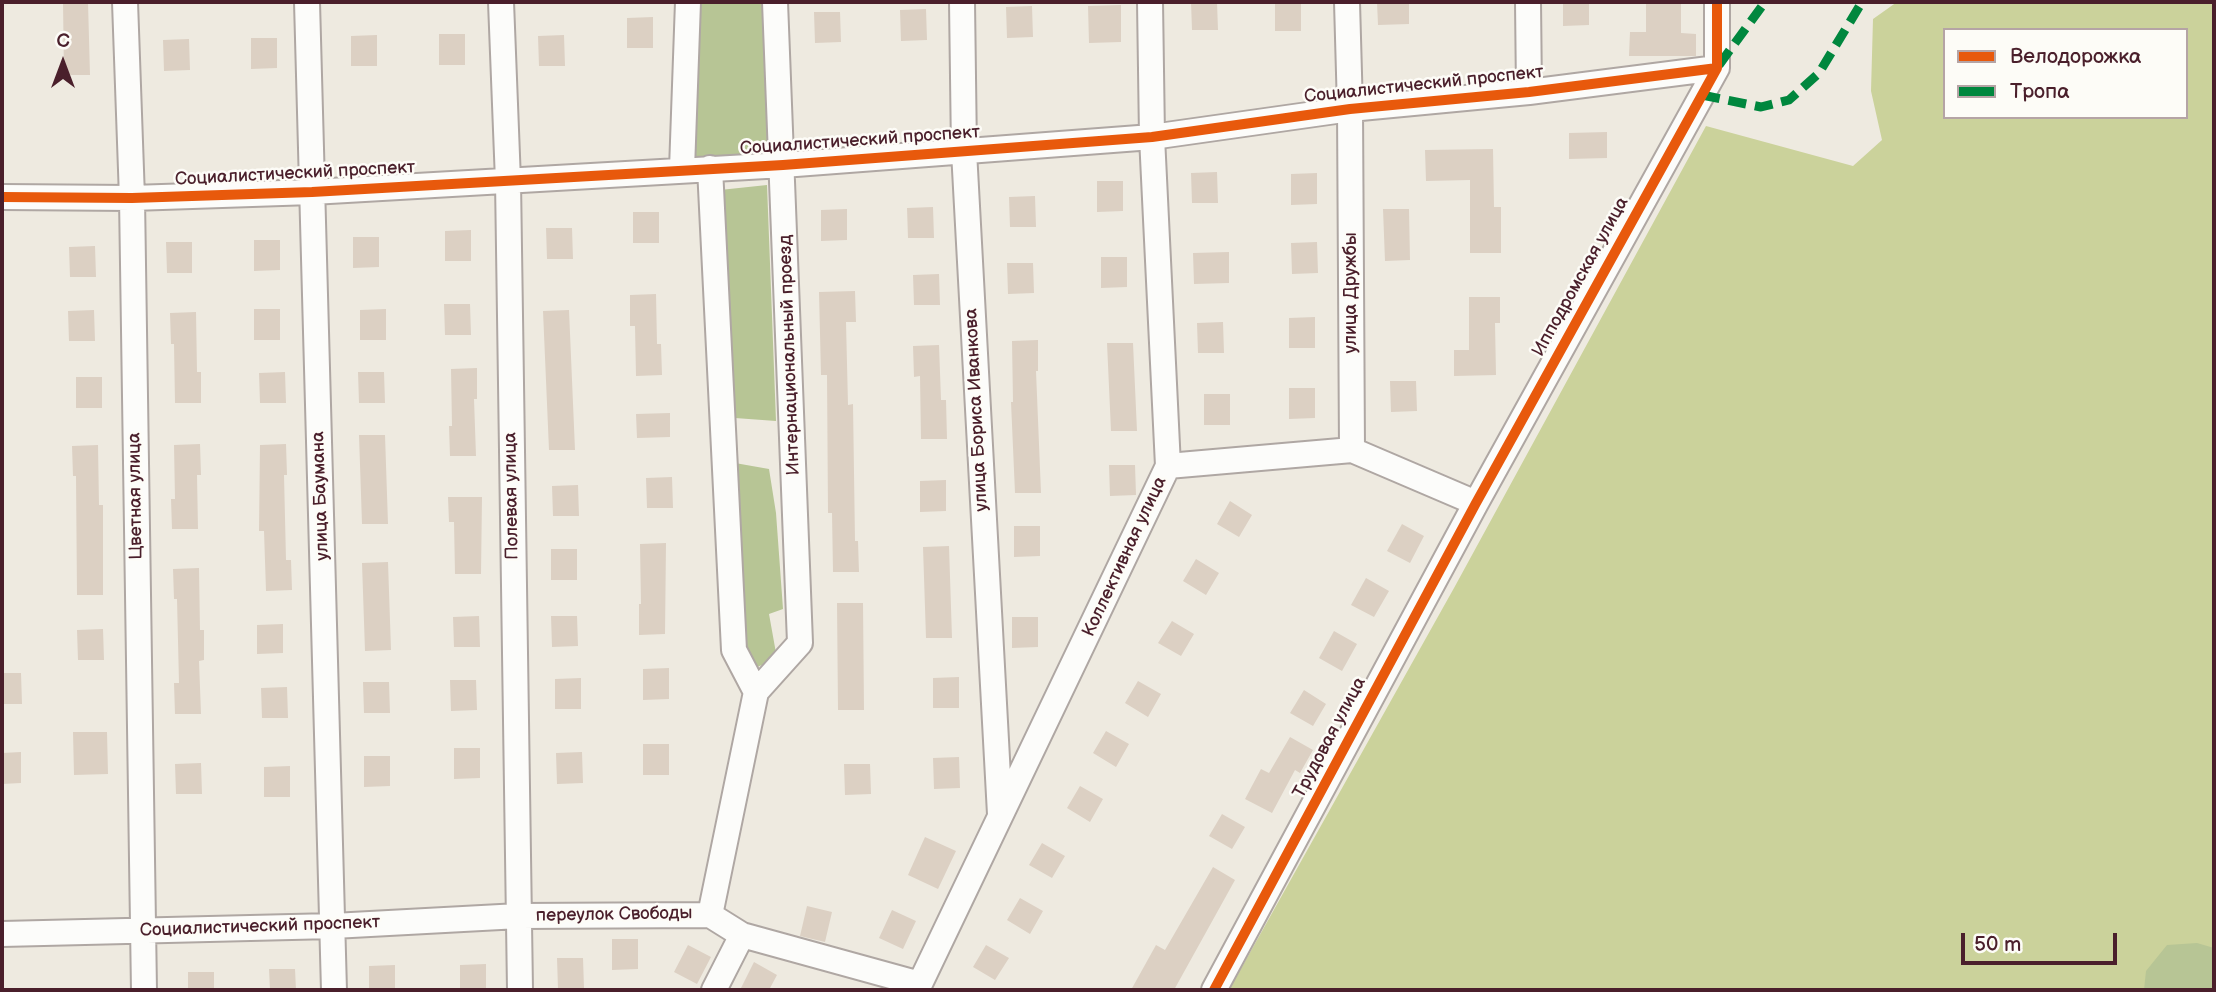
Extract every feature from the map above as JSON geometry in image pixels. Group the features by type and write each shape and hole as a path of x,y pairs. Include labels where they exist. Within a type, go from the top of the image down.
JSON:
{"street":[{"name":"Цветная улица","path":"125,2 132,198 144,990"},
{"name":"улица Баумана","path":"307,2 334,990"},
{"name":"Полевая улица","path":"501,2 508,181 520,990"},
{"path":"682,169 688,2"},
{"name":"Интернациональный проезд","path":"756,692 800,643 775,2"},
{"name":"улица Бориса Иванкова","path":"961,2 964,151 1000,818"},
{"name":"Коллективная улица","path":"918,987 1168,466 1152,137 1150,2"},
{"name":"улица Дружбы","path":"1346,2 1350,109 1352,450"},
{"path":"1528,2 1529,92"},
{"path":"1717,2 1717,68"},
{"name":"Социалистический проспект","path":"2,197 132,198 312,192 783,165 1152,137 1350,109 1529,92 1717,68"},
{"name":"Ипподромская улица","path":"1476,503 1717,68"},
{"path":"710,168 734,650 756,692 710,915 742,935 918,987"},
{"path":"1168,466 1352,450 1476,503"},
{"name":"Трудовая улица","path":"1214,990 1476,503"},
{"name":"переулок Свободы","path":"519,916 710,915"},
{"name":"Социалистический проспект","path":"2,933 333,926 519,916"},
{"path":"714,990 742,935"}],"green space":[{"path":"699,2 763,2 770,154 693,157"},
{"path":"1897,2 2214,2 2214,990 1229,990 1454,588 1706,126 1853,166 1882,140 1871,91 1873,19"},
{"path":"767,185 776,421 735,418 720,190"},
{"path":"735,463 769,469 776,513 783,609 769,614 776,653 769,662 755,668 742,650"},
{"path":"2197,943 2214,948 2214,990 2144,990 2146,971 2167,945"}],"building":[{"path":"63,2 88,2 90,75 64,75"},
{"path":"1191,2 1217,2 1218,30 1192,30"},
{"path":"1275,2 1301,2 1301,31 1275,31"},
{"path":"1377,2 1409,2 1409,24 1378,25"},
{"path":"1563,2 1589,2 1589,25 1563,26"},
{"path":"1646,2 1681,2 1681,33 1696,34 1696,56 1629,56 1630,32 1646,32"},
{"path":"1121,5 1121,42 1089,43 1088,6"},
{"path":"1032,6 1033,37 1007,38 1006,7"},
{"path":"926,9 927,40 901,41 900,10"},
{"path":"814,12 840,12 841,42 815,43"},
{"path":"653,17 653,48 627,48 627,18"},
{"path":"439,34 465,34 465,65 439,65"},
{"path":"377,35 377,66 351,66 351,36"},
{"path":"564,35 565,66 539,66 538,36"},
{"path":"251,38 277,38 277,68 251,69"},
{"path":"189,39 190,70 164,71 163,40"},
{"path":"1607,132 1607,158 1569,159 1569,133"},
{"path":"1493,149 1494,207 1501,207 1501,253 1470,253 1470,180 1426,181 1425,150"},
{"path":"1217,172 1218,203 1192,203 1191,173"},
{"path":"1317,173 1317,204 1291,205 1291,174"},
{"path":"1097,181 1123,181 1123,211 1097,212"},
{"path":"1035,196 1036,227 1010,227 1009,197"},
{"path":"933,207 934,238 908,238 907,208"},
{"path":"847,209 847,240 821,241 821,210"},
{"path":"1383,209 1409,209 1410,260 1385,261"},
{"path":"633,212 659,212 659,243 633,243"},
{"path":"546,228 572,228 573,259 547,259"},
{"path":"471,230 471,261 445,261 445,231"},
{"path":"353,237 379,237 379,267 353,268"},
{"path":"254,240 280,240 280,270 254,271"},
{"path":"166,242 192,242 192,273 167,273"},
{"path":"1317,242 1318,273 1292,274 1291,243"},
{"path":"95,246 96,277 70,277 69,247"},
{"path":"1229,252 1229,283 1194,284 1193,253"},
{"path":"1101,257 1127,257 1127,287 1101,288"},
{"path":"1007,263 1033,263 1034,293 1008,294"},
{"path":"939,274 940,305 914,305 913,275"},
{"path":"855,291 856,322 846,322 848,405 853,404 855,541 858,541 859,572 833,572 832,513 828,513 827,375 821,375 819,292"},
{"path":"656,294 657,344 661,344 662,375 636,376 635,326 630,326 630,295"},
{"path":"1469,297 1500,297 1500,323 1495,323 1496,375 1454,376 1454,350 1469,350"},
{"path":"444,304 470,304 471,335 445,335"},
{"path":"254,309 280,309 280,340 254,340"},
{"path":"386,309 386,340 360,340 360,310"},
{"path":"94,310 95,341 69,341 68,311"},
{"path":"569,310 575,450 549,450 543,311"},
{"path":"196,312 197,372 201,372 201,403 175,403 174,344 171,344 170,313"},
{"path":"1315,317 1315,348 1289,348 1289,318"},
{"path":"1223,322 1224,353 1198,353 1197,323"},
{"path":"1038,340 1036,371 1041,493 1015,493 1011,402 1012,341"},
{"path":"1107,343 1133,343 1137,431 1111,431"},
{"path":"939,345 941,400 946,400 947,439 921,439 920,376 914,377 913,346"},
{"path":"477,368 477,399 474,399 476,456 450,456 451,369"},
{"path":"285,372 286,403 260,403 259,373"},
{"path":"358,372 384,372 385,403 359,403"},
{"path":"76,377 102,377 102,408 76,408"},
{"path":"1390,381 1416,381 1417,411 1391,412"},
{"path":"1289,388 1315,388 1315,418 1289,419"},
{"path":"1204,394 1230,394 1230,425 1204,425"},
{"path":"670,413 670,437 637,438 636,414"},
{"path":"359,435 385,435 388,524 362,524"},
{"path":"200,444 201,475 197,475 198,529 172,529 171,499 175,499 174,445"},
{"path":"286,444 286,560 291,560 292,590 266,591 264,531 259,531 260,445"},
{"path":"98,445 99,505 103,505 103,595 77,595 76,476 73,476 72,446"},
{"path":"1109,465 1135,465 1136,495 1110,496"},
{"path":"672,477 673,508 647,508 646,478"},
{"path":"946,480 946,511 920,512 920,481"},
{"path":"578,485 579,516 553,516 552,486"},
{"path":"448,497 482,497 481,574 455,574 454,522 449,522"},
{"path":"1230,501 1252,515 1239,537 1217,524"},
{"path":"1402,524 1424,536 1410,563 1387,551"},
{"path":"1014,526 1040,526 1040,556 1014,557"},
{"path":"666,543 665,634 639,635 640,544"},
{"path":"949,546 952,638 926,638 923,547"},
{"path":"551,549 577,549 577,580 551,580"},
{"path":"1196,559 1219,573 1206,595 1183,581"},
{"path":"388,562 391,650 365,651 362,563"},
{"path":"199,568 200,630 204,630 204,660 199,661 201,714 175,714 174,683 179,683 177,599 174,599 173,569"},
{"path":"1366,578 1389,591 1374,617 1351,605"},
{"path":"837,603 863,603 864,710 838,710"},
{"path":"479,616 480,647 454,647 453,617"},
{"path":"551,616 577,616 578,646 552,647"},
{"path":"1012,617 1038,617 1038,647 1012,648"},
{"path":"1172,621 1194,634 1181,656 1158,643"},
{"path":"283,624 283,653 257,654 257,625"},
{"path":"103,629 104,660 78,660 77,630"},
{"path":"1334,631 1357,644 1342,671 1319,658"},
{"path":"669,668 669,699 643,700 643,669"},
{"path":"2,673 21,673 22,704 2,704"},
{"path":"959,677 959,708 933,708 933,678"},
{"path":"581,678 581,709 555,709 555,679"},
{"path":"450,680 476,680 477,710 451,711"},
{"path":"1138,681 1161,694 1148,717 1125,703"},
{"path":"363,682 389,682 390,713 364,713"},
{"path":"287,687 288,718 262,718 261,688"},
{"path":"1304,690 1326,704 1313,726 1290,713"},
{"path":"1106,731 1129,744 1116,767 1093,753"},
{"path":"73,732 107,732 108,774 74,775"},
{"path":"1290,737 1313,750 1300,773 1295,770 1272,813 1245,799 1261,769 1269,773"},
{"path":"643,744 669,744 669,775 643,775"},
{"path":"454,748 480,748 480,778 454,779"},
{"path":"21,752 21,783 2,784 2,753"},
{"path":"582,752 583,783 557,784 556,753"},
{"path":"364,756 390,756 390,786 364,787"},
{"path":"959,757 960,788 934,789 933,758"},
{"path":"201,763 202,794 176,794 175,764"},
{"path":"844,764 870,764 871,794 845,795"},
{"path":"290,766 290,797 264,797 264,767"},
{"path":"1080,786 1103,799 1090,822 1067,808"},
{"path":"1222,814 1245,827 1232,849 1209,836"},
{"path":"925,837 956,851 938,889 908,875"},
{"path":"1042,843 1065,856 1052,878 1029,865"},
{"path":"1213,867 1235,880 1174,990 1131,990 1156,945 1165,950"},
{"path":"1020,898 1043,911 1030,934 1007,920"},
{"path":"807,906 832,912 825,942 800,936"},
{"path":"892,910 916,921 903,949 879,938"},
{"path":"612,939 638,939 638,969 612,970"},
{"path":"688,945 711,957 697,984 674,972"},
{"path":"986,945 1009,958 995,980 973,967"},
{"path":"557,958 583,958 584,988 558,989"},
{"path":"754,962 777,975 769,990 740,990"},
{"path":"486,964 486,990 460,990 460,965"},
{"path":"395,965 395,990 369,990 369,966"},
{"path":"269,969 295,969 296,990 270,990"},
{"path":"188,972 214,972 214,990 188,990"}],"marked path":[{"path":"1719,65 1765,2"},
{"path":"1702,95 1761,107 1789,100 1819,73 1862,2"}],"cycle path":[{"path":"1214,990 1476,503 1717,68 1717,2"},
{"path":"2,197 132,198 312,192 783,165 1152,137 1350,109 1529,92 1717,68"}]}
